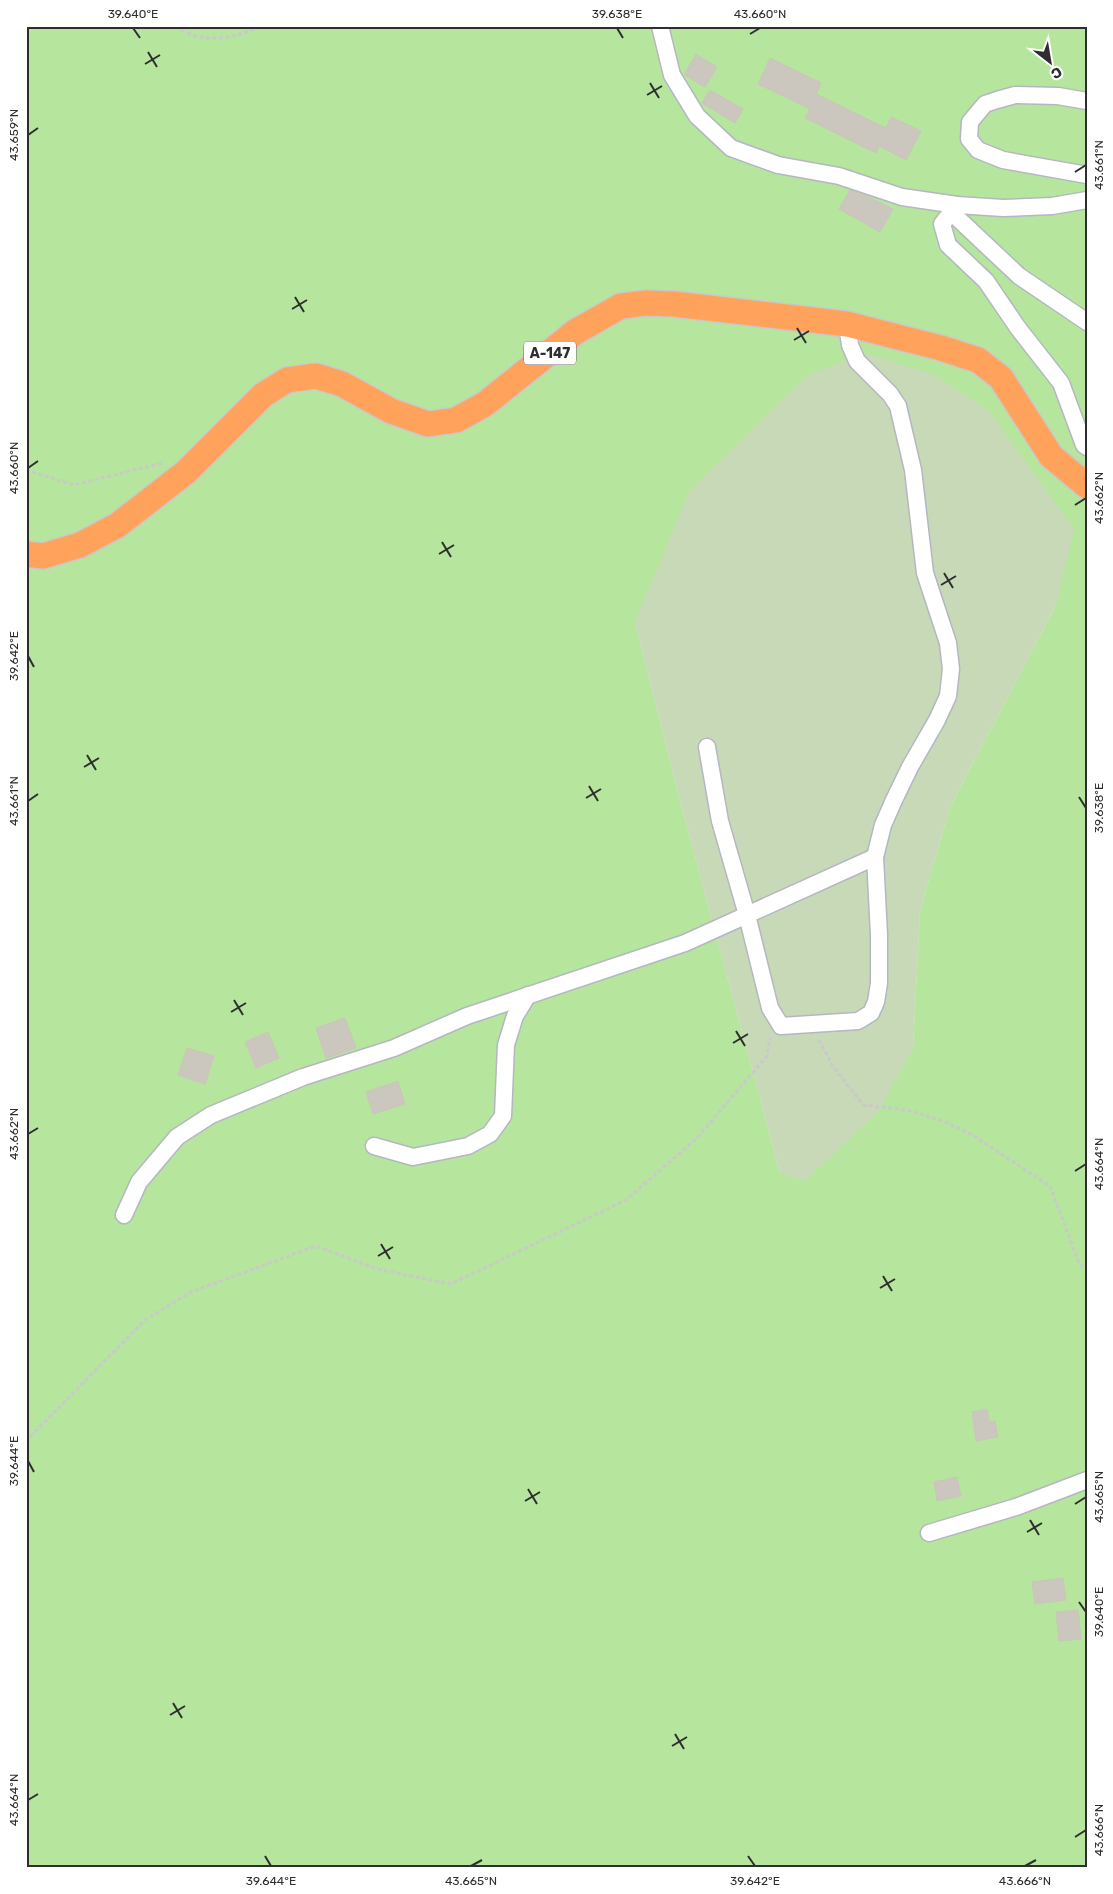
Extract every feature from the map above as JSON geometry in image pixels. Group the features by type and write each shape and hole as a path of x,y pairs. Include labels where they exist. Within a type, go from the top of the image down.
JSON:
{"highway":[{"name":"А-147","path":"26,554 42,556 80,545 118,525 186,472 263,395 287,380 316,376 342,384 391,410 428,424 456,420 485,404 575,332 621,306 646,302 847,324 941,348 978,360 1000,378 1051,456 1087,486"}],"lane":[{"path":"660,26 672,75 697,116 731,148 778,165 839,176 902,198 954,208 1052,206 1087,200"},
{"path":"1087,100 1058,96 1016,95 997,100 985,104 970,122 968,139 978,150 1003,160 1087,175"},
{"path":"954,208 1019,276 1087,322"},
{"path":"954,208 942,224 948,245 986,281 1018,328 1061,383 1084,445 1087,447"},
{"path":"707,747 720,821 747,915 770,1008 781,1026 858,1021 871,1013 876,1002 879,935 875,857 883,825 910,767 937,720 948,696 951,668 948,643 925,573 912,470 898,406 890,394 857,361 850,345 847,324"},
{"path":"124,1215 139,1182 177,1137 211,1116 304,1077 394,1048 466,1016 685,943 875,857"},
{"path":"374,1146 413,1157 468,1146 490,1134 503,1116 506,1045 515,1016 528,995"},
{"path":"929,1533 1016,1507 1087,1480"}],"path":[{"path":"176,26 181,30 211,39 247,33 260,26"},
{"path":"26,470 74,485 170,461"},
{"path":"811,1025 833,1066 863,1105 908,1110 943,1121 974,1136 1050,1186 1079,1263 1087,1270"},
{"path":"26,1441 145,1320 191,1292 316,1246 377,1269 451,1284 626,1200 698,1138 767,1056 770,1037 781,1026"}],"green space":[{"path":"26,26 1087,26 1087,1868 26,1868","holes":["1056,605 950,807 920,911 913,1048 780,1173 681,804 635,622"]},
{"path":"865,353 934,375 989,411 1074,529 1056,605 950,807 920,911 913,1048 878,1112 805,1181 780,1173 681,804 635,622 690,490 807,376"}],"building":[{"path":"696,54 717,67 705,87 684,75"},
{"path":"770,58 821,83 816,94 886,128 891,117 921,131 906,160 879,146 876,153 805,118 810,109 758,84"},
{"path":"710,90 743,109 735,123 702,103"},
{"path":"850,190 893,209 880,232 839,209"},
{"path":"345,1018 356,1048 326,1058 316,1028"},
{"path":"268,1032 279,1058 256,1068 245,1042"},
{"path":"187,1048 214,1056 205,1084 178,1075"},
{"path":"398,1081 405,1104 373,1114 366,1092"},
{"path":"987,1409 989,1422 995,1421 998,1437 976,1441 972,1412"},
{"path":"957,1477 961,1496 937,1501 934,1482"},
{"path":"1063,1578 1066,1600 1035,1604 1032,1582"},
{"path":"1078,1610 1081,1639 1059,1641 1056,1612"}]}
